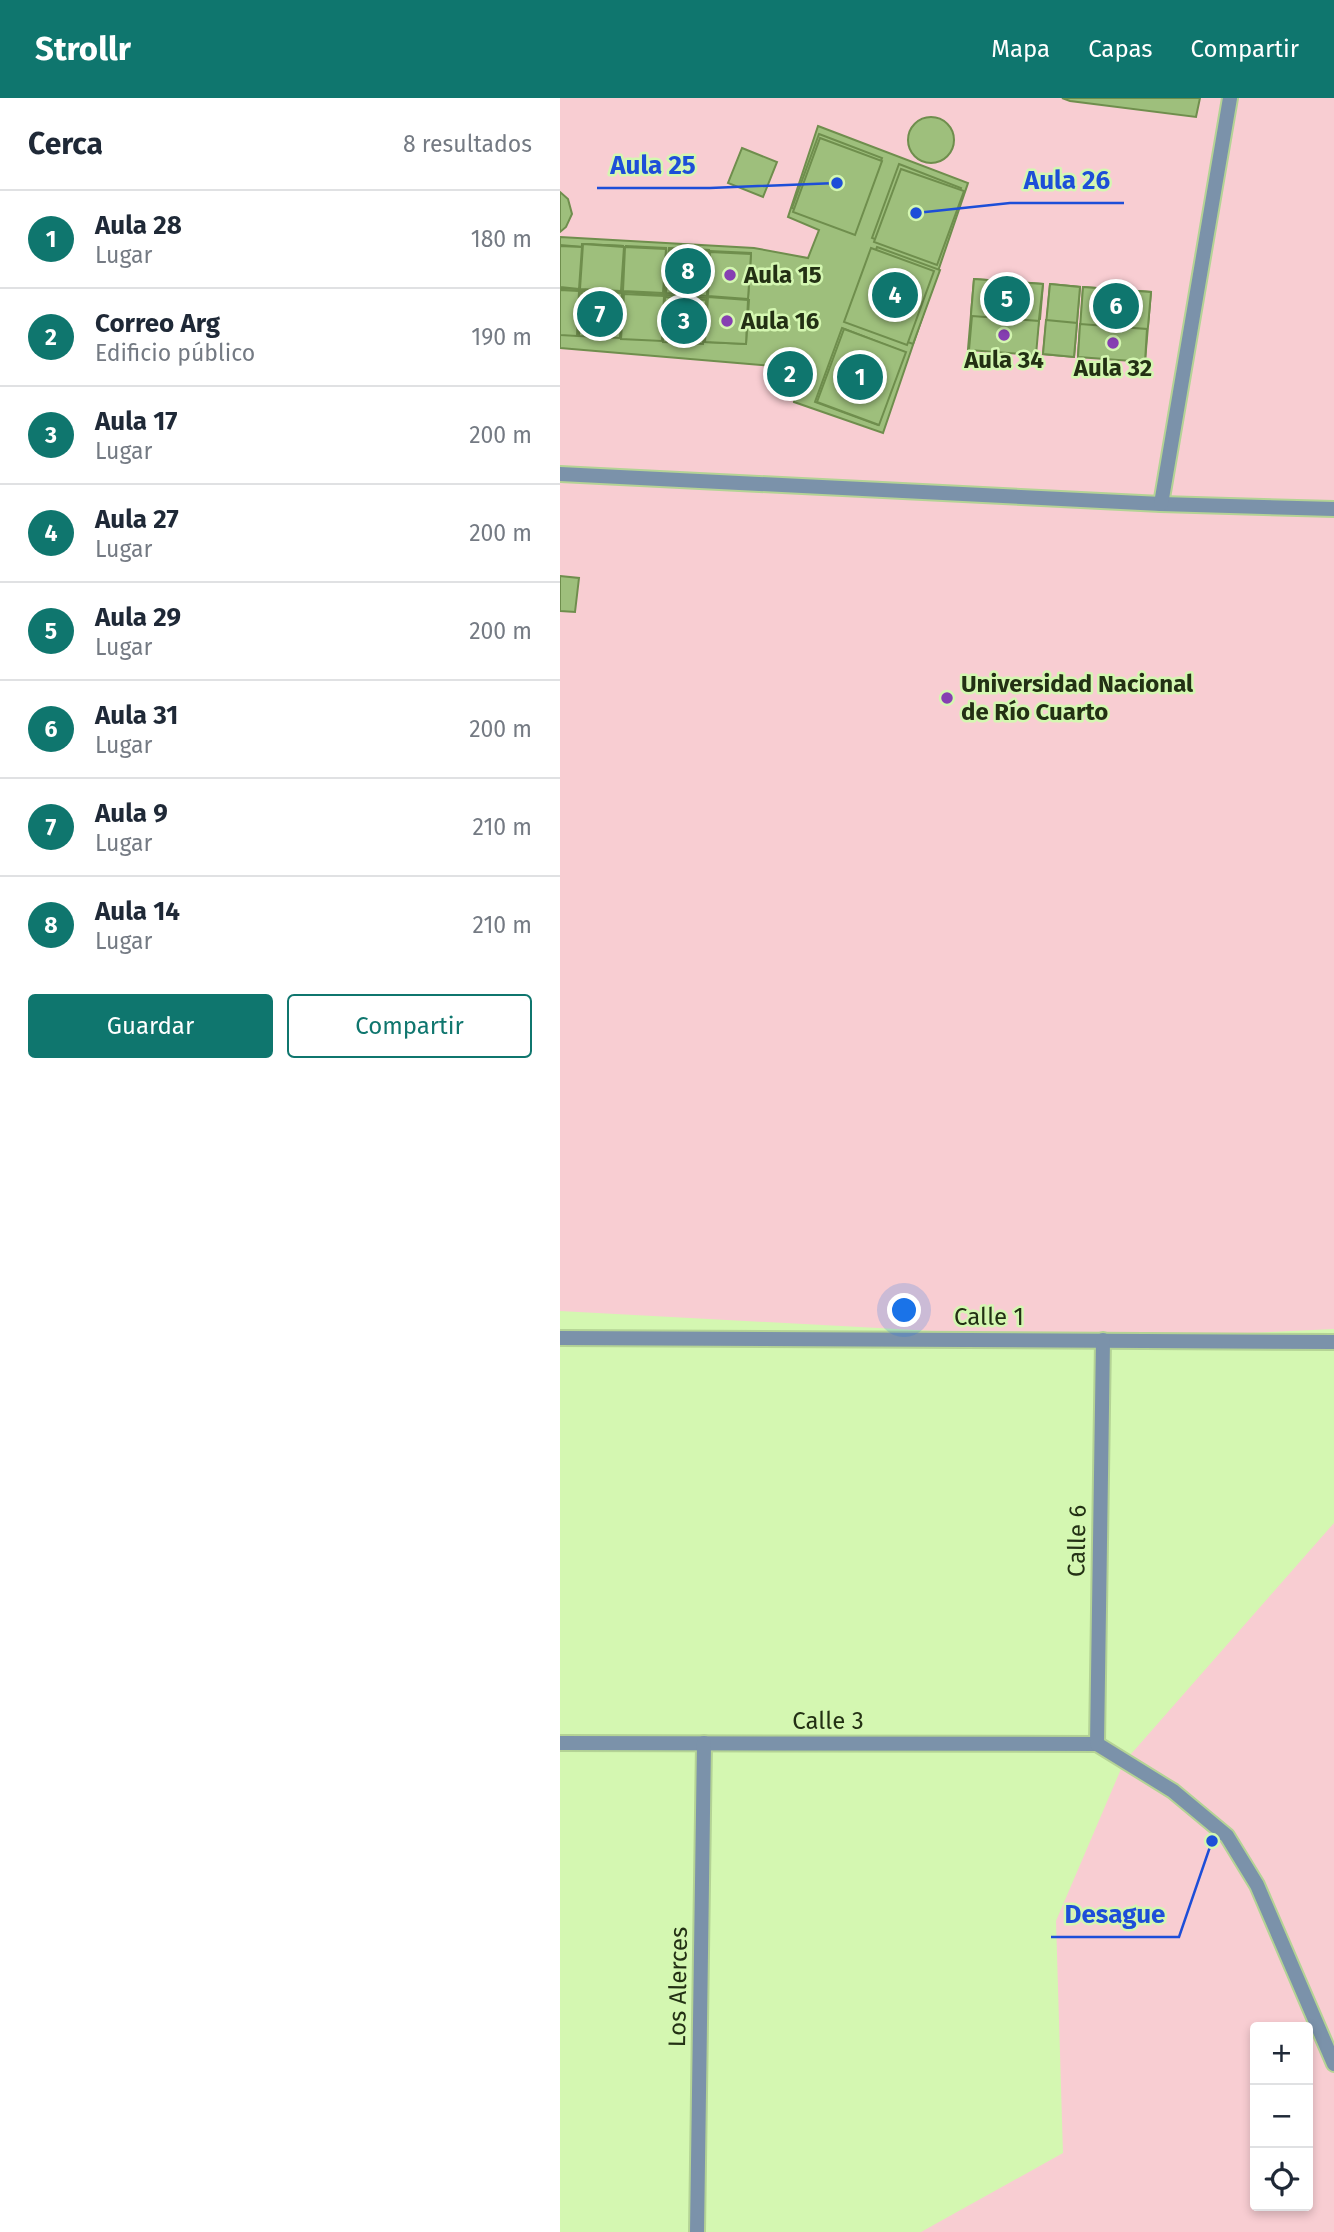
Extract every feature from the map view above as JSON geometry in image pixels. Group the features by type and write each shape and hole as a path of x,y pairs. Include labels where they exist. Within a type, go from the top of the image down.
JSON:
{"street":[{"path":"1160,504 1230,98"},
{"path":"560,474 1160,504 1334,509"},
{"name":"Calle 1","path":"560,1338 1334,1342"},
{"name":"Calle 6","path":"1097,1744 1103,1340"},
{"name":"Calle 3","path":"560,1743 1097,1744"},
{"name":"Los Alerces","path":"696,2232 704,1744"},
{"path":"1097,1744 1173,1791 1227,1836 1257,1885 1334,2064"}],"shaded area":[{"name":"Universidad Nacional de Río Cuarto","path":"560,98 1334,98 1334,1329 1103,1340 560,1311"},
{"path":"1334,1523 1334,2232 921,2232 1063,2153 1056,1921 1124,1762"}],"building":[{"path":"1062,98 1200,98 1196,117"},
{"path":"931,117 947,124 954,140 947,156 931,163 915,156 908,140 915,124"},
{"path":"818,126 968,183 883,433 794,402 796,392 769,386 773,366 560,348 560,237 754,248 808,258 819,230 788,217"},
{"path":"819,134 882,158 854,231 792,208"},
{"path":"820,138 882,161 855,235 793,212"},
{"path":"742,148 777,162 763,197 728,183"},
{"path":"899,164 961,188 934,261 872,238"},
{"path":"901,169 964,191 937,265 874,242"},
{"path":"560,192 568,199 572,214 566,227 560,232"},
{"path":"582,244 623,246 621,290 580,288"},
{"path":"583,244 623,246 621,291 580,288"},
{"path":"583,244 624,247 621,291 580,289"},
{"path":"560,245 582,247 579,289 560,288"},
{"path":"560,246 582,247 579,289 560,287"},
{"path":"626,246 666,248 664,293 623,290"},
{"path":"625,247 666,249 663,293 623,291"},
{"path":"877,247 940,270 913,344 850,321"},
{"path":"669,248 709,250 707,295 666,293"},
{"path":"871,248 934,271 907,345 844,322"},
{"path":"669,249 709,251 707,296 666,293"},
{"name":"Aula 15","path":"710,251 751,253 748,298 708,296"},
{"name":"Aula 15","path":"710,252 751,254 748,299 708,296"},
{"path":"974,279 1043,284 1040,319 971,314"},
{"path":"974,279 1043,284 1035,354 968,349"},
{"path":"1050,284 1080,287 1077,321 1047,318"},
{"path":"1050,284 1080,287 1074,357 1043,354"},
{"path":"1083,287 1151,292 1148,326 1081,321"},
{"path":"1083,287 1151,292 1145,361 1078,355"},
{"path":"560,290 580,291 577,335 560,334"},
{"path":"560,290 579,291 577,336 560,335"},
{"path":"580,290 621,292 619,337 578,335"},
{"path":"582,291 622,293 620,338 579,336"},
{"path":"623,292 664,295 661,339 621,337"},
{"path":"624,294 664,296 662,341 621,339"},
{"path":"666,295 707,298 704,342 664,340"},
{"path":"665,297 706,300 703,344 663,342"},
{"name":"Aula 16","path":"708,297 749,300 746,344 706,342"},
{"name":"Aula 16","path":"708,297 748,300 746,344 705,342"},
{"name":"Aula 34","path":"972,316 1039,321 1036,355 969,350"},
{"path":"1046,320 1077,323 1074,357 1043,354"},
{"name":"Aula 32","path":"1080,324 1147,329 1145,362 1078,357"},
{"path":"842,328 904,352 878,425 815,402"},
{"path":"844,329 906,352 879,425 817,402"},
{"path":"783,363 801,368 797,384 780,380"},
{"path":"560,576 579,578 575,612 560,611"}],"place":[{"name":"Aula 25","path":"837,183"},
{"name":"Aula 26","path":"916,213"},
{"name":"Aula 14","path":"688,271"},
{"name":"Aula 15","path":"730,275"},
{"name":"Aula 27","path":"895,295"},
{"name":"Aula 29","path":"1007,299"},
{"name":"Aula 31","path":"1116,306"},
{"name":"Aula 9","path":"600,314"},
{"name":"Aula 17","path":"684,321"},
{"name":"Aula 16","path":"727,321"},
{"name":"Aula 34","path":"1004,335"},
{"name":"Aula 32","path":"1113,343"},
{"name":"Correo Arg","path":"790,374"},
{"name":"Aula 28","path":"860,377"},
{"name":"Universidad Nacional de Río Cuarto","path":"947,698"},
{"name":"Desague","path":"1212,1841"}]}
